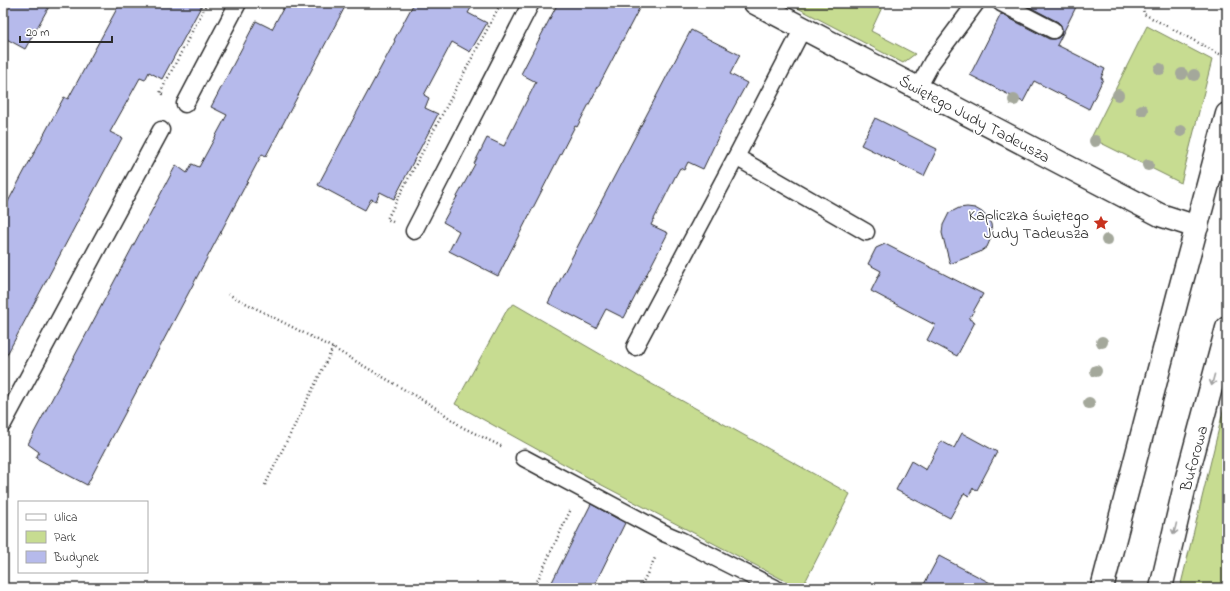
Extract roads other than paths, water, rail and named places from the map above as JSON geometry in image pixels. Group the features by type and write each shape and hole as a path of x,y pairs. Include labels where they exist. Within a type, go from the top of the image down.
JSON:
{"street":[{"name":"Świętego Judy Tadeusza","path":"755,3 1160,215 1197,227"},
{"path":"1102,588 1146,414 1227,114"},
{"name":"Buforowa","path":"1161,588 1187,477 1227,328"}],"lane":[{"path":"185,104 238,3"},
{"path":"414,231 531,3"},
{"path":"918,88 932,62 976,3"},
{"path":"1001,3 1054,30"},
{"path":"635,347 803,28"},
{"path":"3,424 161,130"},
{"path":"736,157 866,232"},
{"path":"524,458 666,534 775,588"}],"place":[{"name":"Kapliczka świętego Judy Tadeusza","path":"1101,223"}]}
